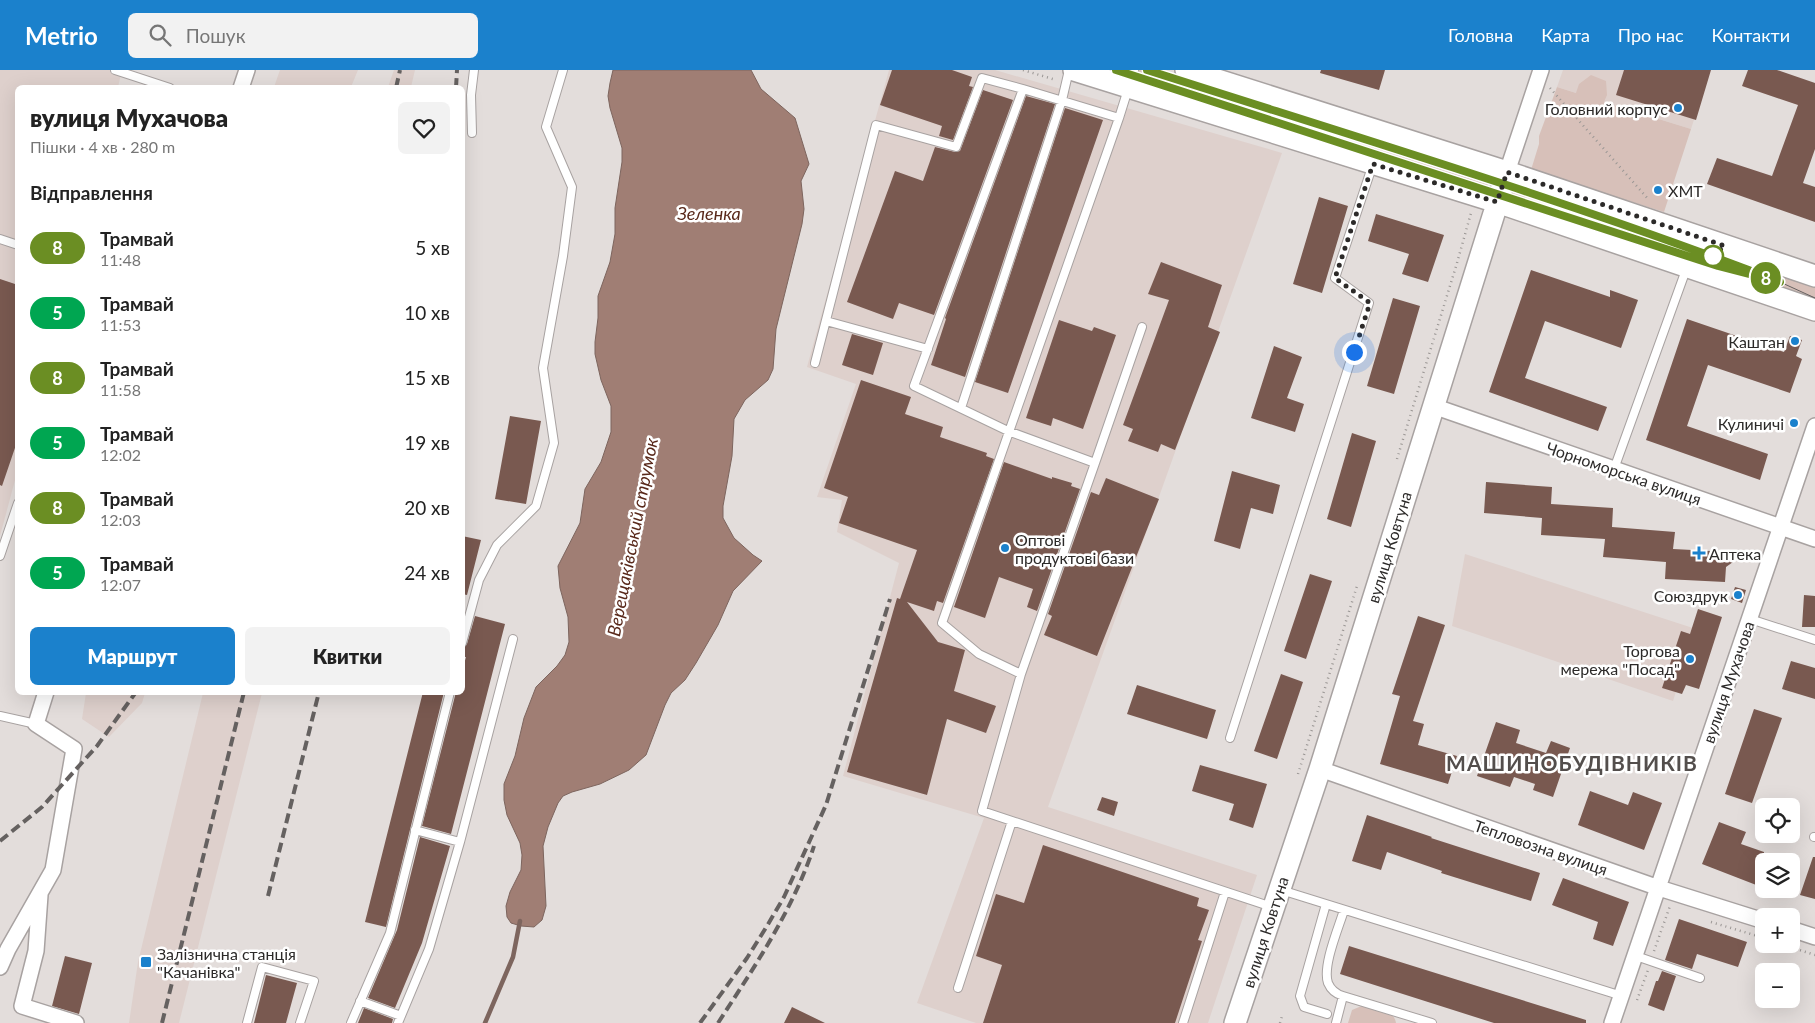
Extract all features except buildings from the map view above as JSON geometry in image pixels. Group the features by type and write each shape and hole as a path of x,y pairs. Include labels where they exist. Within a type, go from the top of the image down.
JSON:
{"main road":[{"path":"1074,70 1131,79 1373,164 1497,202 1815,310"},
{"path":"1186,70 1507,172 1815,276"},
{"name":"вулиця Ковтуна","path":"1235,1023 1320,769 1507,172"}],"street":[{"path":"242,85 247,70"},
{"name":"вулиця Ковтуна","path":"1507,172 1541,70"},
{"name":"Чорноморська вулиця","path":"1433,406 1815,539"},
{"name":"вулиця Мухачова","path":"1612,1023 1815,426"},
{"path":"0,967 53,870 74,749 36,724 45,695"},
{"name":"Тепловозна вулиця","path":"1320,769 1659,888 1755,918"},
{"path":"41,891 36,951 22,1006 76,1023"},
{"path":"1800,932 1815,937"}],"lane":[{"path":"115,70 161,85"},
{"path":"472,134 471,96 474,70"},
{"path":"465,631 478,580 497,545 536,506 554,443 543,368 563,256 572,186 546,127 563,70"},
{"path":"961,408 1062,100 1069,70"},
{"path":"815,363 876,125 956,147 982,78 1119,118"},
{"path":"1021,674 979,654 942,624 1131,79"},
{"path":"1023,89 914,386 1008,431 1095,463"},
{"path":"1230,738 1370,303 1335,278 1373,164"},
{"path":"0,239 15,244"},
{"path":"1614,469 1686,267"},
{"path":"826,321 928,349"},
{"path":"1142,327 1021,674 982,811 1225,892 1326,904 1622,996"},
{"path":"0,556 15,512"},
{"path":"1750,619 1815,640"},
{"path":"360,1001 399,1019 429,949 460,842 513,639"},
{"path":"351,1023 390,933 449,695"},
{"path":"0,716 36,724"},
{"path":"958,988 1012,821"},
{"path":"415,830 460,842"},
{"path":"1182,1023 1225,892"},
{"path":"1326,904 1300,996 1304,1007 1327,1014"},
{"path":"1344,910 1329,960 1327,976 1331,988 1343,996 1432,1023"},
{"path":"1636,956 1700,978"},
{"path":"247,1023 262,967 314,981 300,1023"},
{"path":"1336,1023 1343,996"}],"path":[{"path":"1548,85 1651,202"},
{"path":"1707,920 1755,935"},
{"path":"1800,950 1815,955"},
{"path":"1280,1023 1282,1016"}],"shaded area":[{"path":"0,70 122,70 118,85 15,85 15,480 0,536"},
{"path":"280,70 358,70 352,85 275,85"},
{"path":"394,70 415,70 411,85 389,85"},
{"name":"Оптові продуктові бази","path":"889,70 995,70 1282,153 1048,807 1257,875 1208,1023 976,1023 917,1003 984,818 843,776 899,563 837,532 842,500 817,497 856,384 807,367"},
{"path":"1138,70 1158,70 1492,173 1485,194 1134,82"},
{"path":"1563,70 1710,70 1691,129 1557,87"},
{"path":"1591,75 1606,81 1607,95 1604,102 1691,129 1664,212 1531,170 1539,144 1539,136 1557,87 1576,93 1579,84"},
{"path":"1509,177 1815,282 1815,305 1502,200"},
{"path":"1465,554 1696,629 1673,701 1452,626"},
{"path":"86,695 144,695 142,703 109,737 82,719"},
{"path":"203,695 261,695 179,1023 129,1023 138,962"},
{"path":"1364,1005 1388,1012 1395,1018 1396,1023 1348,1023 1352,1010"}],"water":[{"name":"Зеленка","path":"613,70 751,70 761,89 795,118 809,164 801,181 804,209 802,224 776,329 773,369 768,380 745,400 734,419 732,456 723,506 723,518 734,538 762,561 733,591 718,625 696,663 685,680 671,693 646,755 629,770 600,784 563,796 558,803 548,827 543,846 546,906 542,920 534,927 521,926 511,923 507,917 506,906 510,892 521,870 522,855 520,843 507,815 504,800 504,784 515,756 524,718 536,687 557,666 565,655 569,642 568,617 560,588 558,566 580,523 585,489 601,462 611,432 611,406 601,380 595,354 595,342 598,296 610,262 615,234 615,208 622,162 622,148 608,96"}],"waterway":[{"name":"Верещаківський струмок","path":"485,1023 513,957 520,921"}],"tram line":[{"path":"1116,70 1718,266 1780,282 1815,298"},
{"name":"8","path":"1116,70 1718,266 1780,282 1698,251 1503,183 1147,70"},
{"path":"1147,70 1503,183 1725,261"}],"railway":[{"path":"397,85 400,70"},
{"path":"456,85 457,70"},
{"path":"700,1023 747,958 784,897 826,805 890,599"},
{"path":"0,841 42,807 97,746 134,695"},
{"path":"162,1023 243,695"},
{"path":"268,896 318,695"},
{"path":"718,1023 759,959 784,915 814,846"}],"place":[{"name":"Головний корпус","path":"1678,108"},
{"name":"ХМТ","path":"1658,190"},
{"name":"Каштан","path":"1795,341"},
{"name":"Кулиничі","path":"1794,423"},
{"name":"Оптові продуктові бази","path":"1005,548"},
{"name":"Аптека","path":"1699,553"},
{"name":"Союздрук","path":"1738,595"},
{"name":"Торгова мережа \"Посад\"","path":"1690,659"},
{"name":"Залізнична станція \"Качанівка\"","path":"146,962"}],"district":[{"name":"МАШИНОБУДІВНИКІВ","path":"1572,762"}],"route":[{"path":"1354,352 1370,303 1335,278 1373,164 1497,202 1507,172 1725,246 1713,256"}]}
